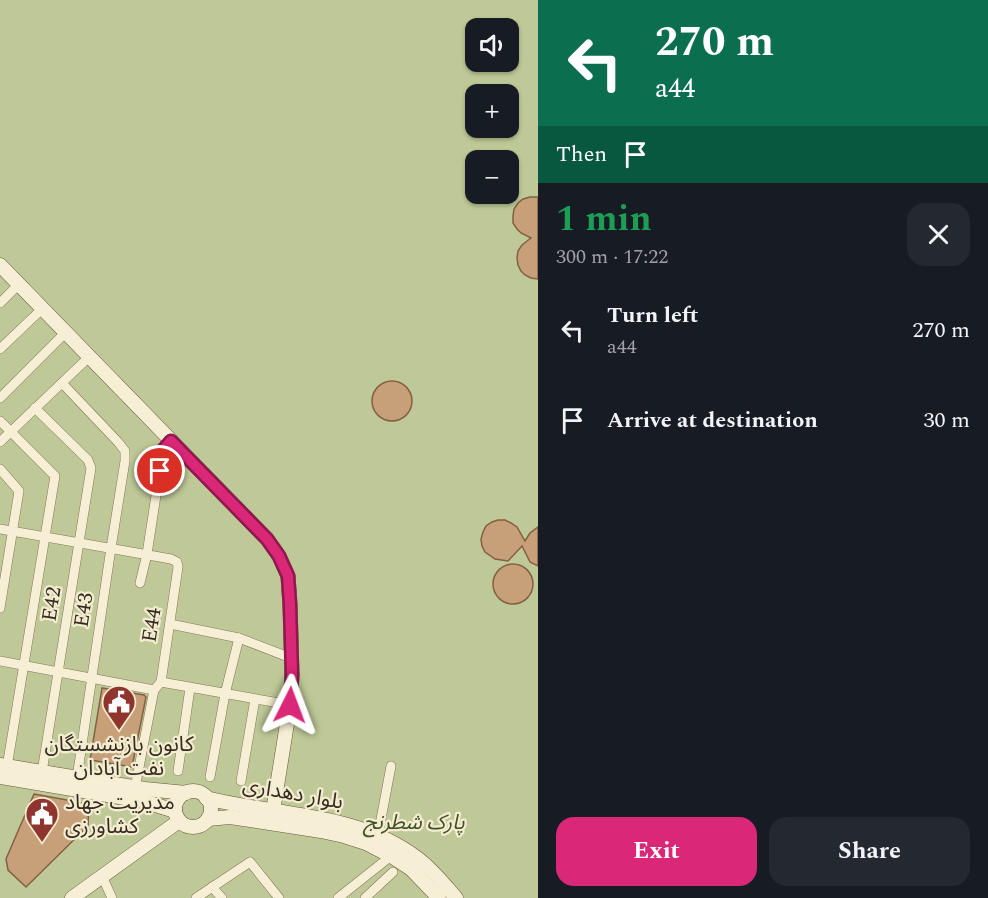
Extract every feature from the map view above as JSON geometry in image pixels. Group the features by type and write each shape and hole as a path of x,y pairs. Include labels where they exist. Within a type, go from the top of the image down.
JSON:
{"main road":[{"path":"0,264 267,539 279,556 288,576 292,675 290,705 273,811"},
{"path":"2,770 42,772 135,788 197,792 206,798 210,808 208,819 194,827 183,825 177,816 143,801 2,770"},
{"path":"72,898 177,816 178,800 186,793"},
{"name":"بلوار دهداری","path":"206,798 348,824 378,835 419,859 456,898"},
{"name":"بلوار دهداری","path":"208,819 230,817 333,834 366,843 411,869 439,898"}],"street":[{"path":"0,303 20,284"},
{"path":"0,349 43,308"},
{"path":"0,398 66,332"},
{"path":"0,442 89,357"},
{"name":"E43","path":"62,383 125,451 77,778"},
{"name":"E42","path":"35,408 88,460 91,468 42,772"},
{"path":"0,421 55,476 23,665 2,770"},
{"path":"140,583 147,554 163,450 171,441"},
{"path":"0,468 19,491 0,608"},
{"path":"0,529 147,554"},
{"name":"E44","path":"147,554 171,559 177,562 178,567 161,682"},
{"path":"170,624 239,638 291,658"},
{"path":"210,777 225,694 239,638"},
{"path":"0,661 154,690"},
{"path":"135,788 154,690 161,682 290,705"},
{"path":"178,771 190,688"},
{"path":"241,781 255,699"},
{"path":"378,835 391,766"},
{"path":"338,898 391,856"},
{"path":"196,898 250,862 279,898"},
{"path":"365,898 393,873"},
{"path":"102,876 112,898"},
{"path":"212,887 222,898"}],"green space":[{"name":"پارک شطرنج","path":"0,0 538,0 538,898 0,898"}],"building":[{"path":"538,197 538,279 525,275 518,265 518,251 531,238 521,233 513,223 514,209 523,199"},
{"path":"392,381 406,387 412,401 406,415 392,421 378,415 372,401 378,387"},
{"path":"498,520 505,520 517,527 525,541 538,527 538,566 530,562 522,546 508,561 495,559 485,552 481,539 483,532 486,526"},
{"path":"513,564 527,570 533,584 527,598 513,604 499,598 493,584 499,570"},
{"name":"کانون بازنشستگان نفت آبادان","path":"102,688 146,697 132,767 90,760"},
{"name":"مدیریت جهاد کشاورزی","path":"34,794 89,804 88,826 26,887 8,870 6,859"}],"place":[{"name":"کانون بازنشستگان نفت آبادان","path":"119,731"},
{"name":"مدیریت جهاد کشاورزی","path":"42,843"}],"route":[{"path":"160,471 163,450 171,441 267,539 279,556 288,576 292,675 290,705"}]}
